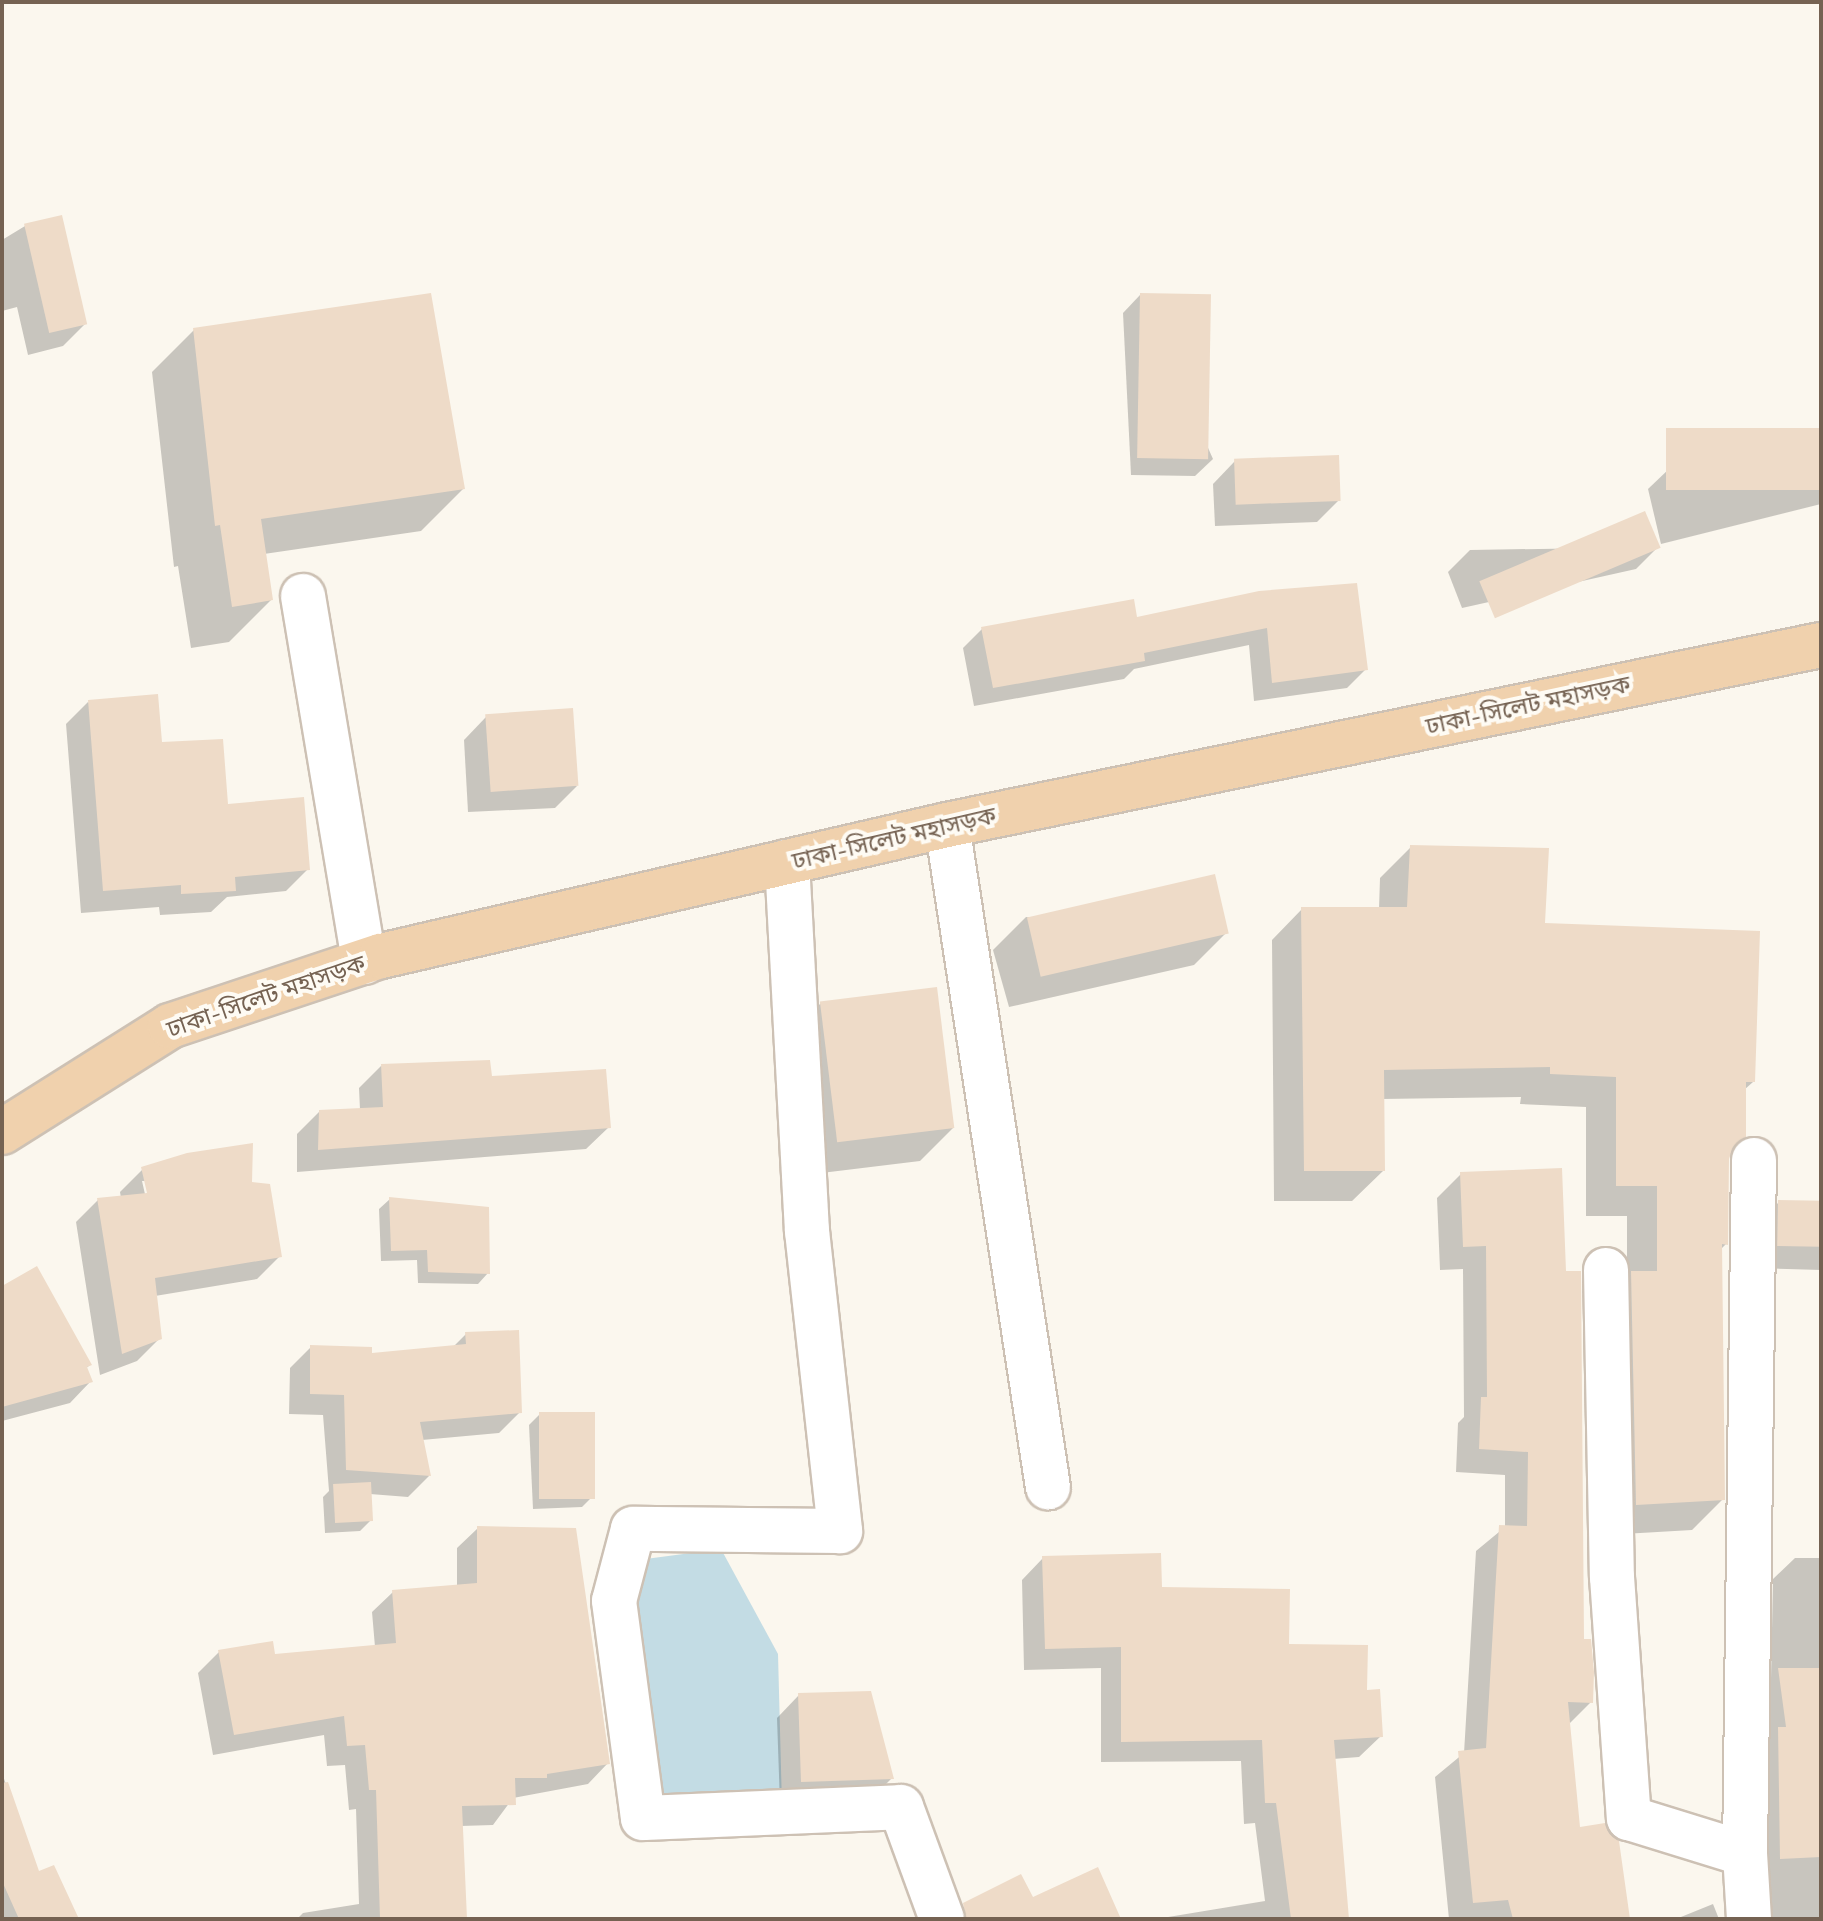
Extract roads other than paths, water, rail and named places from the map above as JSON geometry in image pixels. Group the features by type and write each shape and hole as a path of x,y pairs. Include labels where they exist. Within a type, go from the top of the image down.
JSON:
{"highway":[{"name":"ঢাকা-সিলেট মহাসড়ক","path":"2,1132 170,1026 364,962 947,825 1821,645"}],"street":[{"path":"303,596 364,962"},
{"path":"947,825 1048,1487"},
{"path":"787,862 807,1231 840,1531 633,1529 614,1601 643,1818 901,1807 942,1919"},
{"path":"1749,1919 1745,1854 1754,1160"},
{"path":"1606,1270 1612,1577 1629,1818 1745,1854"}],"water":[{"path":"721,1549 778,1654 782,1806 657,1810 625,1593 638,1560"}]}
